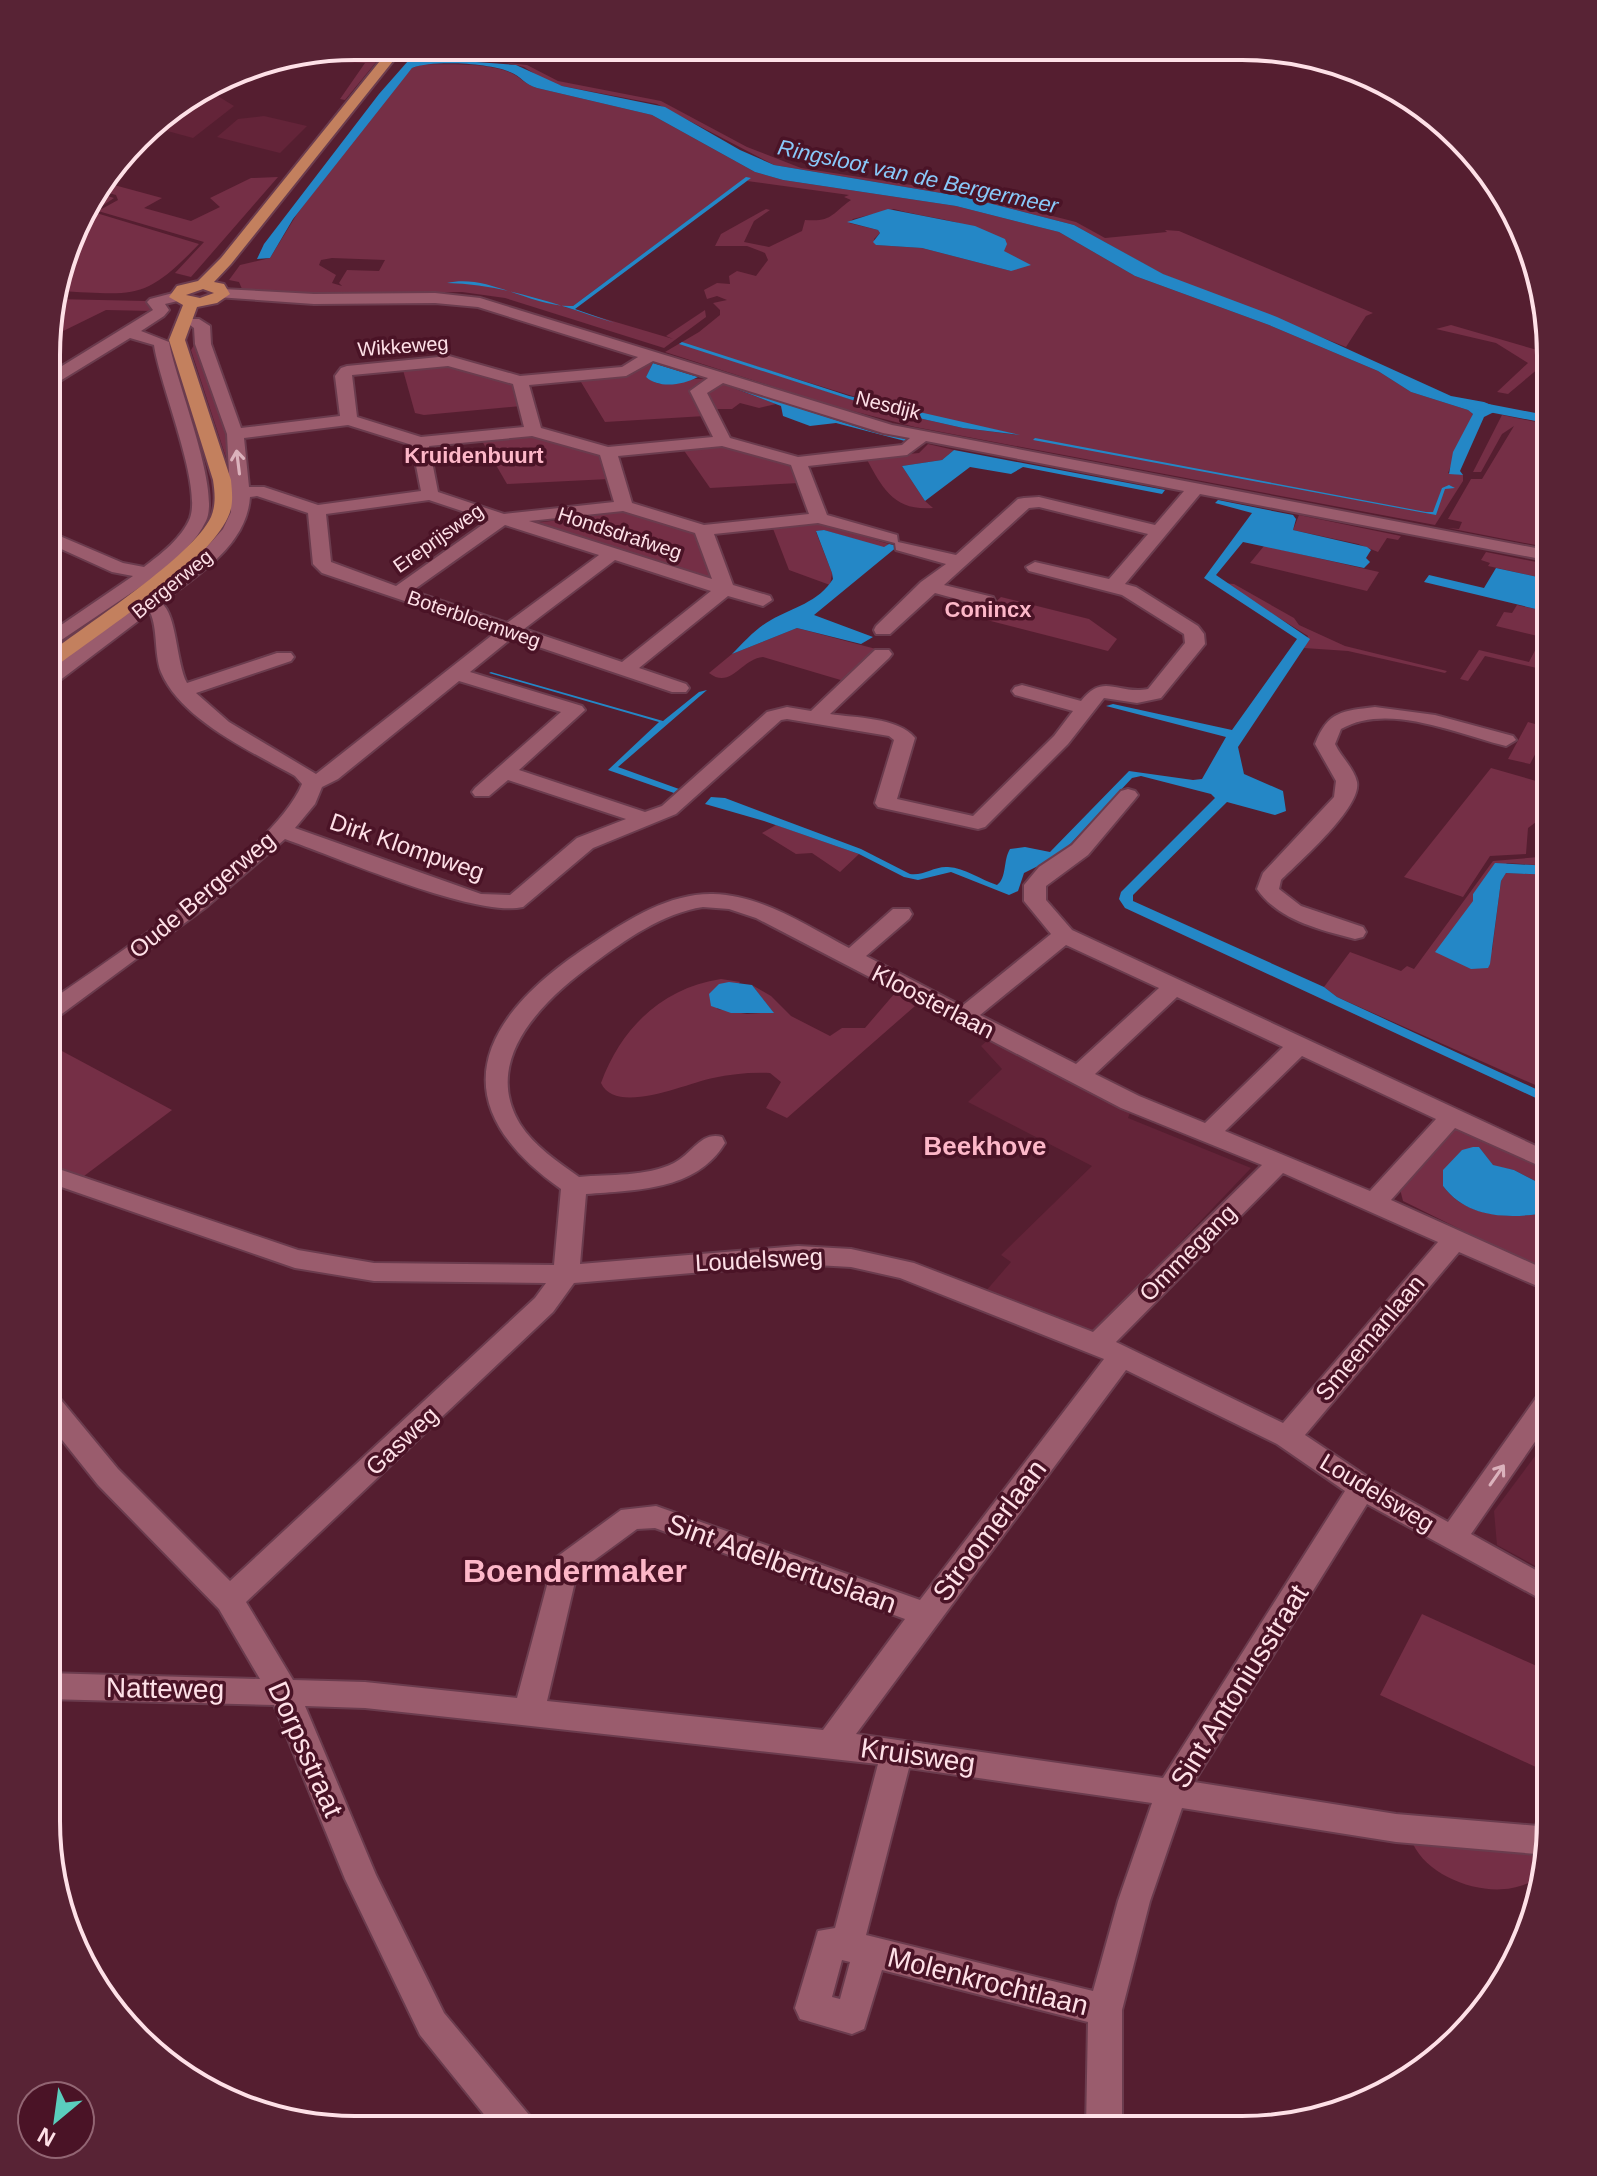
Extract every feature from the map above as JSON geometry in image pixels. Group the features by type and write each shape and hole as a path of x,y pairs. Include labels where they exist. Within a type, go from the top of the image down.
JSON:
{"main road":[{"path":"190,301 213,288 226,261 388,60"},
{"path":"183,355 194,322 190,301 182,289 213,288"},
{"name":"Bergerweg","path":"60,647 145,591 208,536 220,516 224,498 222,480 177,340 190,301"}],"street":[{"name":"Nesdijk","path":"213,288 465,300 514,312 845,417 922,436 1537,553"},
{"path":"60,374 161,311 155,302 190,301"},
{"name":"Bergerweg","path":"60,644 91,612 145,591 220,546 240,512 235,434 203,344 202,326 194,322"},
{"name":"Bergerweg","path":"60,669 145,591 169,555 193,530 202,503 199,478 169,381 161,342 128,332"},
{"name":"Wikkeweg","path":"349,420 343,376 347,371 449,361 520,381 626,371 650,356"},
{"path":"720,378 698,391 723,441"},
{"path":"520,381 533,431"},
{"path":"235,434 349,420 420,442 533,431 608,452 723,441 798,462 907,450 922,436"},
{"path":"241,493 258,491 317,510 430,495 420,442"},
{"path":"608,452 624,506"},
{"path":"798,462 819,518"},
{"path":"1035,567 1113,586 1196,488"},
{"name":"Hondsdrafweg","path":"430,495 763,600"},
{"path":"883,630 928,586 1024,503 1039,502 1158,531"},
{"path":"503,519 624,506 703,530 819,518 957,561"},
{"name":"Boterbloemweg","path":"317,510 324,567 679,688"},
{"name":"Ereprijsweg","path":"398,593 503,519"},
{"path":"624,670 725,589 703,530"},
{"path":"60,541 118,568 145,591 159,609 170,670 182,691 222,726 302,772 313,783 331,775 509,631 612,554"},
{"path":"928,586 986,601"},
{"name":"Dirk Klompweg","path":"280,830 478,900 515,902 585,843 669,810 774,716 787,713 895,731 905,738 885,803 978,823 1061,740 1099,691 1137,697 1154,694 1195,644 1195,634 1191,630 1129,591 1113,586"},
{"path":"816,717 882,654"},
{"path":"182,691 284,657"},
{"path":"457,674 575,710 482,792"},
{"path":"1022,691 1085,708"},
{"path":"1355,932 1284,906 1273,898 1268,889 1271,878 1338,808 1346,794 1344,773 1325,744 1330,728 1350,716 1391,712 1506,740"},
{"path":"506,772 646,819"},
{"name":"Oude Bergerweg","path":"60,1005 189,911 280,830 309,798 313,783"},
{"path":"1128,795 1080,850 1047,872 1035,885 1035,901 1064,935 1172,989 1537,1157"},
{"name":"Kloosterlaan","path":"574,1186 528,1151 510,1128 499,1103 497,1080 508,1037 518,1019 550,987 640,923 691,902 734,902 764,913 1130,1102 1279,1162 1537,1277"},
{"path":"849,959 901,914"},
{"path":"963,1017 1064,935"},
{"path":"1079,1075 1172,989"},
{"path":"1207,1135 1298,1046"},
{"path":"1374,1203 1451,1117"},
{"path":"566,1274 574,1186 681,1171 694,1163 713,1143"},
{"name":"Ommegang","path":"1109,1351 1279,1162"},
{"name":"Loudelsweg","path":"60,1177 321,1265 374,1272 566,1274 798,1255 851,1258 905,1270 1109,1351 1287,1437 1362,1488 1537,1585"},
{"name":"Smeemanlaan","path":"1287,1437 1454,1240"},
{"name":"Gasweg","path":"229,1600 544,1305 566,1274"},
{"name":"Stroomerlaan","path":"831,1744 926,1614 1109,1351"},
{"name":"Dorpsstraat","path":"60,1418 108,1477 229,1600 283,1691 310,1749 361,1879 432,2024 507,2116"},
{"path":"1452,1539 1537,1418"},
{"name":"Sint Antoniusstraat","path":"1104,2116 1105,2010 1134,1901 1158,1839 1171,1792 1362,1488"},
{"name":"Sint Adelbertuslaan","path":"529,1713 564,1567 631,1518 656,1517 926,1614"},
{"name":"Natteweg","path":"60,1686 283,1691"},
{"name":"Kruisweg","path":"283,1691 365,1695 831,1744 1171,1792 1396,1828 1536,1840"},
{"name":"Molenkrochtlaan","path":"897,1752 858,1949 1105,2010"}],"shaded area":[{"path":"332,61 377,61 345,100 340,99 365,63"},
{"path":"507,63 527,65 558,81 661,101 747,147 801,168 957,192 1076,222 1105,238 1179,231 1373,313 1366,316 1346,347 1162,274 1074,225 965,197 774,165 657,104 562,86 544,80 524,67"},
{"path":"424,64 499,69 537,88 652,115 755,172 783,180 956,206 1059,232 1135,276 1269,325 1378,371 1411,392 1468,410 1473,414 1448,473 1463,475 1463,481 1435,525 915,427 837,407 665,352 720,315 720,310 713,303 727,300 717,296 707,299 704,290 717,283 730,284 729,276 737,271 756,276 768,260 765,253 747,246 715,246 721,234 766,209 770,210 754,221 744,242 769,247 802,231 805,220 827,218 851,200 844,197 849,195 747,181 750,178 729,190 573,306 565,307 673,339 666,336 705,310 706,317 664,348 505,298 462,292 324,294 242,289 239,282 229,280 240,265 270,258 297,214 390,92 412,68","holes":["894,209 947,220 979,231 993,240 1004,253 1011,271 922,248 876,245 874,239 880,233 878,230 849,223 853,219","321,260 385,260 379,271 347,270 339,283 342,286 332,283 336,275 319,265","680,343 885,406 1019,435 963,428 883,410"]},
{"path":"216,95 234,106 193,138 164,130"},
{"path":"264,116 307,126 280,153 217,137 238,119"},
{"path":"278,177 191,277 175,273 204,242 98,211 118,200 116,195 109,193 114,185 162,198 144,208 191,221 220,207 210,198 251,178"},
{"path":"107,196 114,198 101,207"},
{"path":"97,213 199,244 150,286 136,291 67,291 82,242"},
{"path":"66,299 146,301 153,311 106,310 61,332"},
{"path":"1451,325 1537,350 1537,370 1508,394 1497,392 1528,363 1496,343 1436,329"},
{"path":"197,340 225,421 233,479 191,350"},
{"path":"653,363 646,377 654,382 669,384 692,379 707,380 705,416 605,422 578,377"},
{"path":"450,365 511,382 521,406 424,415 415,413 403,370"},
{"path":"720,383 776,404 759,408 740,403 732,409 712,409 705,393"},
{"path":"1502,415 1537,422 1537,545 1448,528 1459,529 1462,522 1448,519 1471,479 1482,479 1514,426 1502,434 1481,472 1473,472"},
{"path":"532,436 603,456 609,479 507,484 482,441"},
{"path":"928,444 954,450 942,460 902,466 933,508 908,506 884,488 866,458 919,453"},
{"path":"726,445 790,464 799,483 710,488 683,449"},
{"path":"627,511 699,533 716,582 528,524"},
{"path":"1299,515 1401,536 1398,540 1387,538 1378,552 1358,544 1293,530"},
{"path":"815,522 889,544 884,548 824,530 816,532 832,573 830,585 789,570 772,526"},
{"path":"1264,546 1379,572 1367,591 1250,563"},
{"path":"1486,552 1537,562 1537,577 1488,566 1490,563 1481,560"},
{"path":"1223,583 1234,584 1294,618 1299,625 1345,646 1447,671 1348,651 1304,648 1308,636"},
{"path":"1001,597 1089,619 1117,639 1108,651 979,618"},
{"path":"1517,605 1537,609 1537,636 1496,626 1504,612 1512,613"},
{"path":"797,628 876,649 844,681 763,657 724,678 709,673 732,654"},
{"path":"1537,647 1537,668 1485,656 1468,681 1460,679 1479,650 1529,662"},
{"path":"1528,722 1537,725 1537,751 1530,764 1508,759"},
{"path":"1491,768 1536,781 1537,821 1528,828 1526,854 1490,856 1463,897 1404,877"},
{"path":"776,825 859,854 840,872 812,853 796,854 762,833"},
{"path":"1537,857 1537,865 1507,863 1473,894 1473,901 1492,951 1501,881 1506,873 1537,874 1537,1086 1337,997 1324,987 1350,952 1401,971 1407,966 1414,969 1493,861"},
{"path":"721,979 747,983 740,982 717,1009 747,1014 773,1012 752,985 771,996 791,1016 830,1036 842,1028 865,1028 895,993 915,1006 787,1118 766,1108 781,1082 770,1073 720,1077 653,1095 621,1097 609,1092 601,1083 609,1063 632,1028 662,1001 680,991"},
{"path":"988,1040 1131,1110 1128,1118 1251,1168 1094,1333 985,1292 1011,1262 1001,1255 1092,1166 968,1102 1002,1069 981,1046"},
{"path":"60,1050 172,1110 80,1179 60,1172"},
{"path":"1460,1127 1537,1163 1537,1182 1514,1170 1493,1166 1479,1147 1444,1170 1443,1186 1453,1197 1478,1211 1506,1216 1537,1214 1537,1267 1403,1201 1400,1189 1453,1128"},
{"path":"1537,1453 1537,1567 1497,1545 1494,1511"},
{"path":"1422,1614 1537,1666 1537,1768 1380,1695"},
{"path":"1413,1844 1535,1852 1530,1882 1499,1889 1484,1889 1455,1881 1420,1855"}],"water":[{"path":"383,60 449,60 516,65 562,86 665,107 740,150 774,165 965,197 1074,225 1163,274 1277,317 1451,396 1496,407 1494,412 1484,417 1460,471 1463,475 1449,474 1453,452 1473,414 1468,410 1411,392 1378,371 1269,325 1135,276 1059,232 956,206 783,180 755,172 652,115 537,88 510,72 475,65 447,63 412,68 293,219 270,258 257,259 264,244 408,61"},
{"path":"746,177 751,178 575,309 615,323 561,305 573,306"},
{"path":"888,209 975,226 1005,239 1007,244 1004,251 1031,265 1011,271 922,248 876,245 873,242 880,233 878,230 847,222"},
{"path":"463,281 509,291 468,284 447,283"},
{"path":"509,291 532,297 561,305 542,302"},
{"path":"682,342 849,396 1020,435 963,428 883,410 679,344"},
{"path":"653,363 698,377 678,384 651,381 646,377"},
{"path":"724,384 873,432 906,439 905,441 836,423 810,426 783,416 781,406"},
{"path":"1033,440 1426,512 1433,512 1442,488 1449,485 1455,488 1445,489 1436,515"},
{"path":"954,450 1165,490 1162,494 1023,467 1011,474 970,467 925,501 902,466 942,460"},
{"path":"1218,500 1293,515 1296,519 1293,530 1367,547 1371,550 1366,558 1370,562 1364,568 1243,542 1216,575 1310,639 1238,747 1244,774 1283,791 1286,811 1275,815 1227,802 1133,895 1133,901 1324,987 1337,997 1537,1090 1537,1099 1125,908 1119,899 1121,892 1215,798 1211,794 1141,776 1132,778 1060,855 1024,873 1018,891 1009,895 951,872 918,880 904,877 859,854 705,804 711,797 725,798 861,849 910,874 948,867 997,885 1010,849 1025,847 1050,852 1129,771 1202,779 1226,737 1106,706 1113,704 1232,730 1297,639 1204,578 1252,513 1215,503"},
{"path":"824,530 884,547 889,544 898,546 814,615 873,637 861,644 797,628 732,654 766,623 813,599 833,579 816,531"},
{"path":"1496,568 1537,577 1537,609 1424,582 1429,575 1484,588"},
{"path":"491,672 663,721 699,692 707,690 618,767 679,789 674,793 608,770 659,722"},
{"path":"1495,863 1537,865 1537,874 1506,873 1501,881 1488,968 1471,969 1435,952 1473,901 1473,894"},
{"path":"719,984 752,985 774,1013 731,1013 711,1006 709,994"},
{"path":"1479,1147 1493,1165 1514,1170 1537,1182 1537,1214 1492,1214 1478,1211 1453,1197 1443,1186 1443,1170 1462,1150"}],"waterway":[{"name":"Ringsloot van de Bergermeer","path":"1468,404 1537,417"}],"district":[{"name":"Kruidenbuurt","path":"474,455"},
{"name":"Conincx","path":"988,609"},
{"name":"Beekhove","path":"985,1146"},
{"name":"Boendermaker","path":"575,1571"}]}
